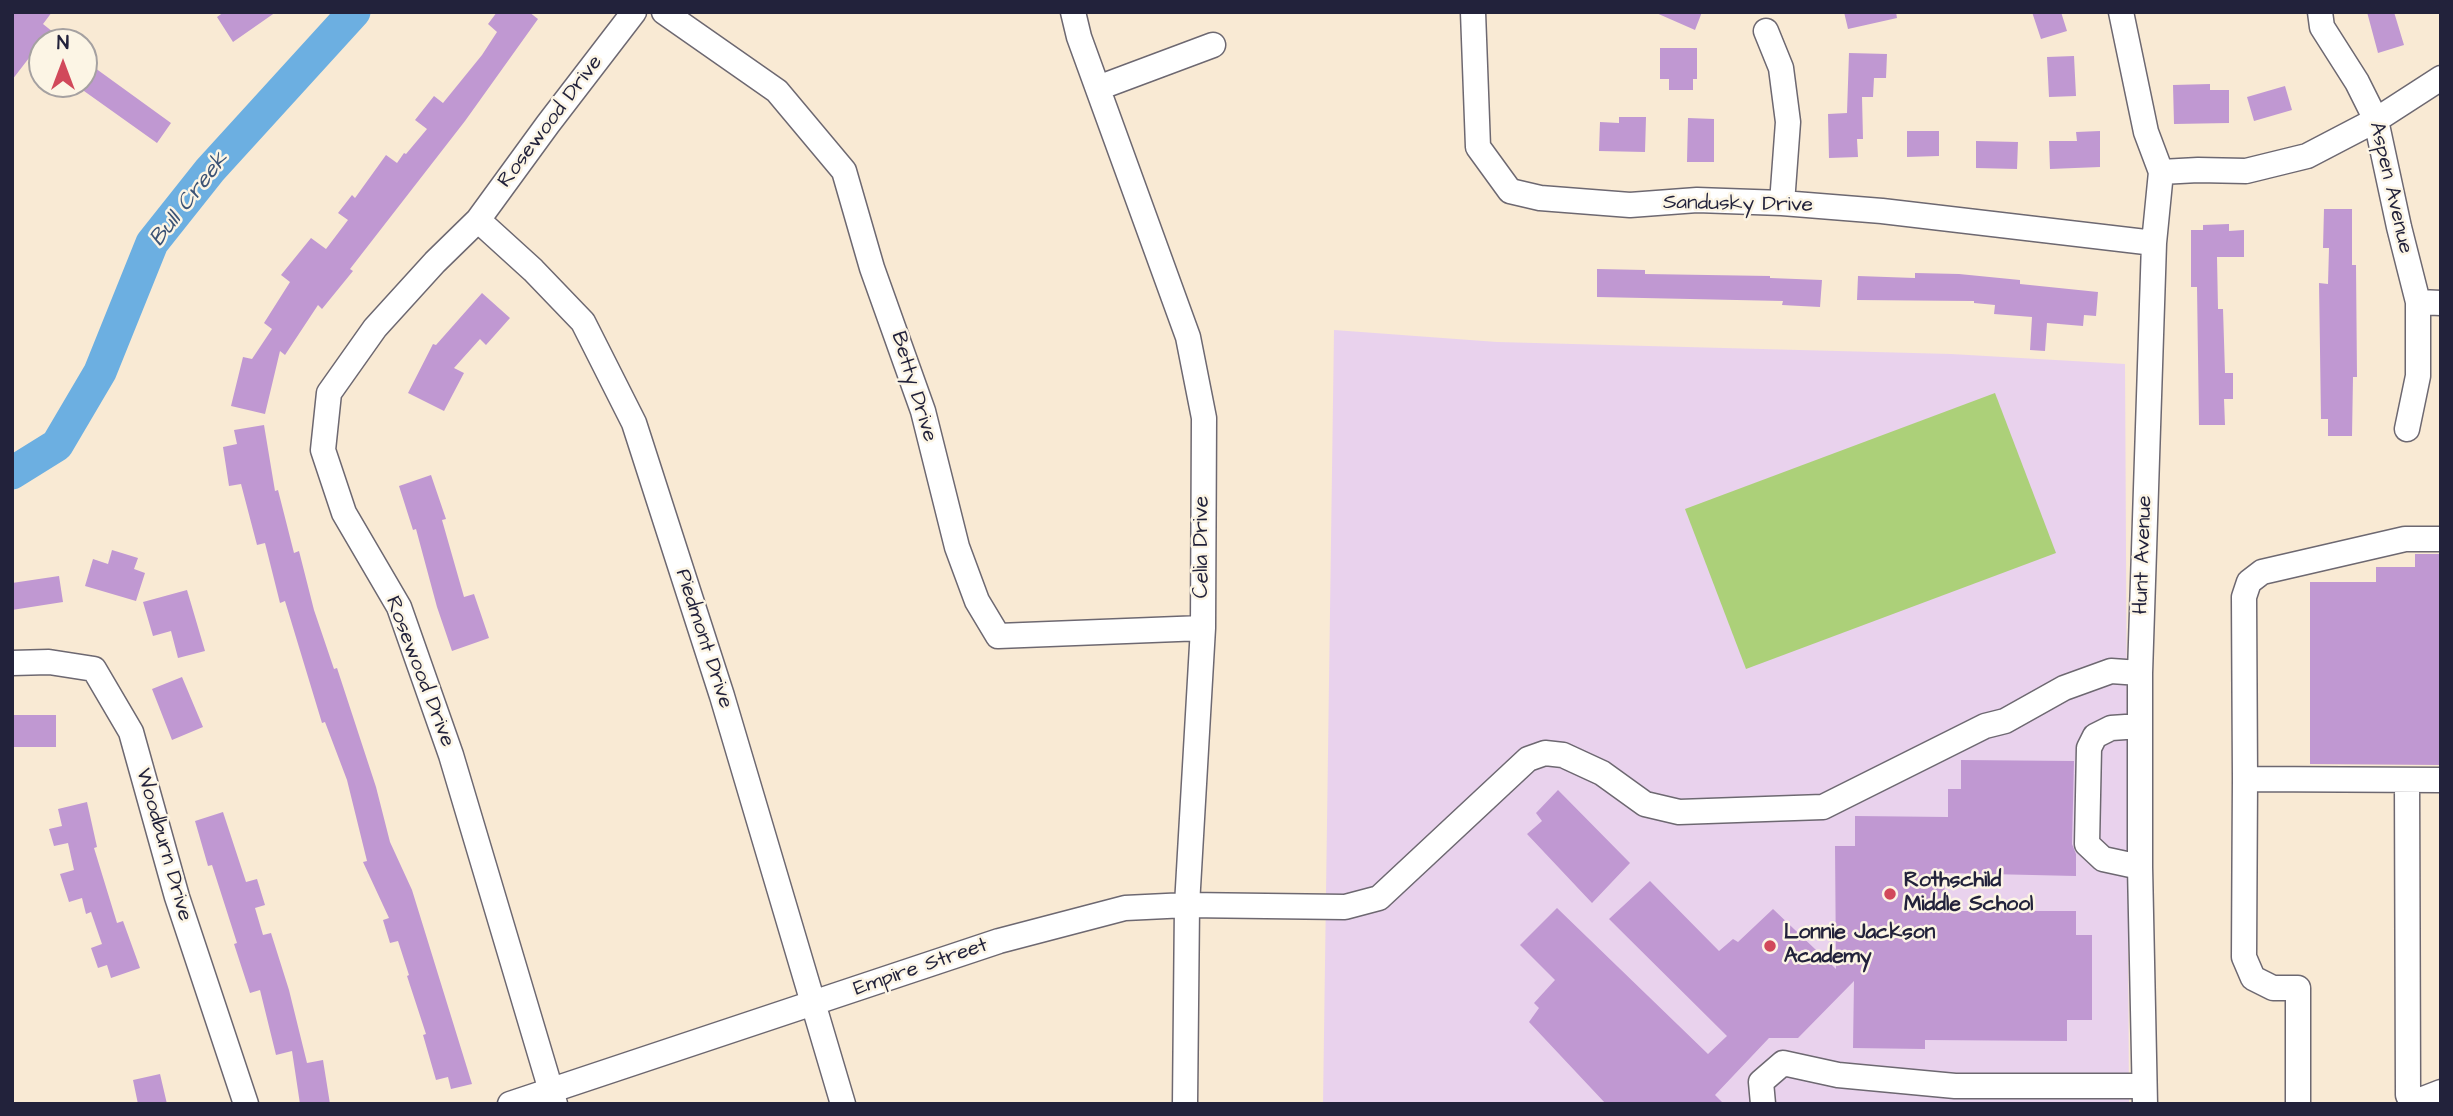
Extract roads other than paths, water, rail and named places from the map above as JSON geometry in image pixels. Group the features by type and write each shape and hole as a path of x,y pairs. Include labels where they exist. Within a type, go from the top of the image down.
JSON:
{"street":[{"name":"Rosewood Drive","path":"553,1097 451,755 408,632 399,607 344,513 323,450 329,393 374,328 478,220 634,12"},
{"name":"Betty Drive","path":"664,12 777,91 844,171 873,268 923,411 957,547 977,601 998,636 1203,628"},
{"name":"Celia Drive","path":"1073,12 1079,37 1188,337 1204,418 1203,628 1186,905 1185,1104"},
{"name":"Sandusky Drive","path":"1473,12 1478,147 1510,191 1541,198 1630,205 1697,200 1882,211 2154,243"},
{"name":"Hunt Avenue","path":"2121,12 2146,132 2161,172 2154,243 2140,673 2144,1095"},
{"name":"Aspen Avenue","path":"2320,12 2322,27 2357,82 2376,120 2399,227 2430,302 2407,429"},
{"path":"1766,31 1781,68 1788,122 1782,203"},
{"path":"1098,88 1213,45"},
{"path":"2161,172 2246,170 2307,156 2376,120 2441,78"},
{"name":"Piedmont Drive","path":"478,220 533,270 583,322 634,423 722,696 843,1104"},
{"path":"2298,1104 2298,988 2273,988 2253,978 2244,957 2244,597 2249,582 2262,572 2405,539 2441,540"},
{"name":"Woodburn Drive","path":"12,663 49,662 94,669 131,732 177,897 246,1104"},
{"name":"Empire Street","path":"510,1104 553,1097 812,1004 1025,935 1125,908 1186,905 1345,907 1379,898 1528,759 1545,753 1563,755 1602,773 1645,804 1679,812 1822,807 1985,726 2005,721 2064,688 2110,671 2140,673"},
{"path":"2140,726 2111,728 2095,736 2089,748 2088,845 2103,859 2140,867"},
{"path":"2245,779 2441,780"},
{"path":"2406,780 2408,1095 2412,1103 2441,1092"},
{"path":"1763,1104 1761,1082 1783,1063 1952,1095 2144,1095"}],"waterway":[{"name":"Bull Creek","path":"12,473 57,445 100,372 152,243 210,170 354,12"}],"place":[{"name":"Rothschild Middle School","path":"1890,894"},
{"name":"Lonnie Jackson Academy","path":"1770,946"}]}
